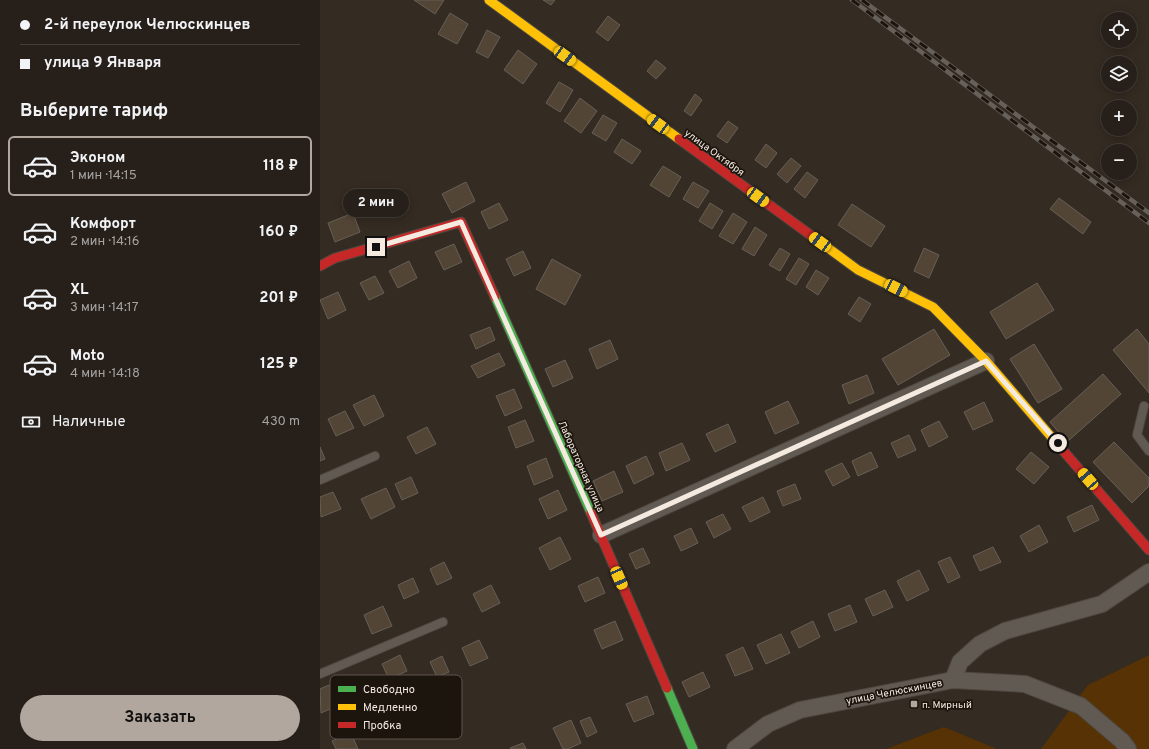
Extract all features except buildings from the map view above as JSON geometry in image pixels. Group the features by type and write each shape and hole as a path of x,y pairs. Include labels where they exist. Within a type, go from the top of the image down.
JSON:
{"street":[{"name":"улица Октября","path":"489,0 858,270 933,307 986,361 1149,550"},
{"name":"Лабораторная улица","path":"320,266 335,258 461,222 601,535 693,749"},
{"path":"601,535 986,361"},
{"name":"улица Челюскинцев","path":"735,749 768,724 800,710 953,680 960,662 980,644 1005,631 1102,604 1149,572"},
{"path":"953,680 1025,684 1081,706 1122,741 1128,749"}],"lane":[{"path":"1144,406 1137,435 1149,451"},
{"path":"320,480 375,456"},
{"path":"320,674 443,622"}],"shaded area":[{"path":"1149,655 1149,749 1041,749 1088,685"},
{"path":"944,727 997,749 886,749"}],"railway":[{"path":"852,0 1149,223"},
{"path":"862,0 1149,213"}],"traffic: fast":[{"path":"495,297 591,513"},
{"path":"667,688 693,749"}],"traffic: slow":[{"path":"489,0 679,139"},
{"path":"820,242 858,270 933,307 986,361 1060,447"}],"traffic: jam":[{"path":"679,139 820,242"},
{"path":"320,266 335,258 461,222 495,297"},
{"path":"1060,447 1149,550"},
{"path":"591,513 667,688"}],"place":[{"name":"п. Мирный","path":"914,704"}],"route":[{"path":"376,247 461,222 601,535 986,361 1058,443"}]}
